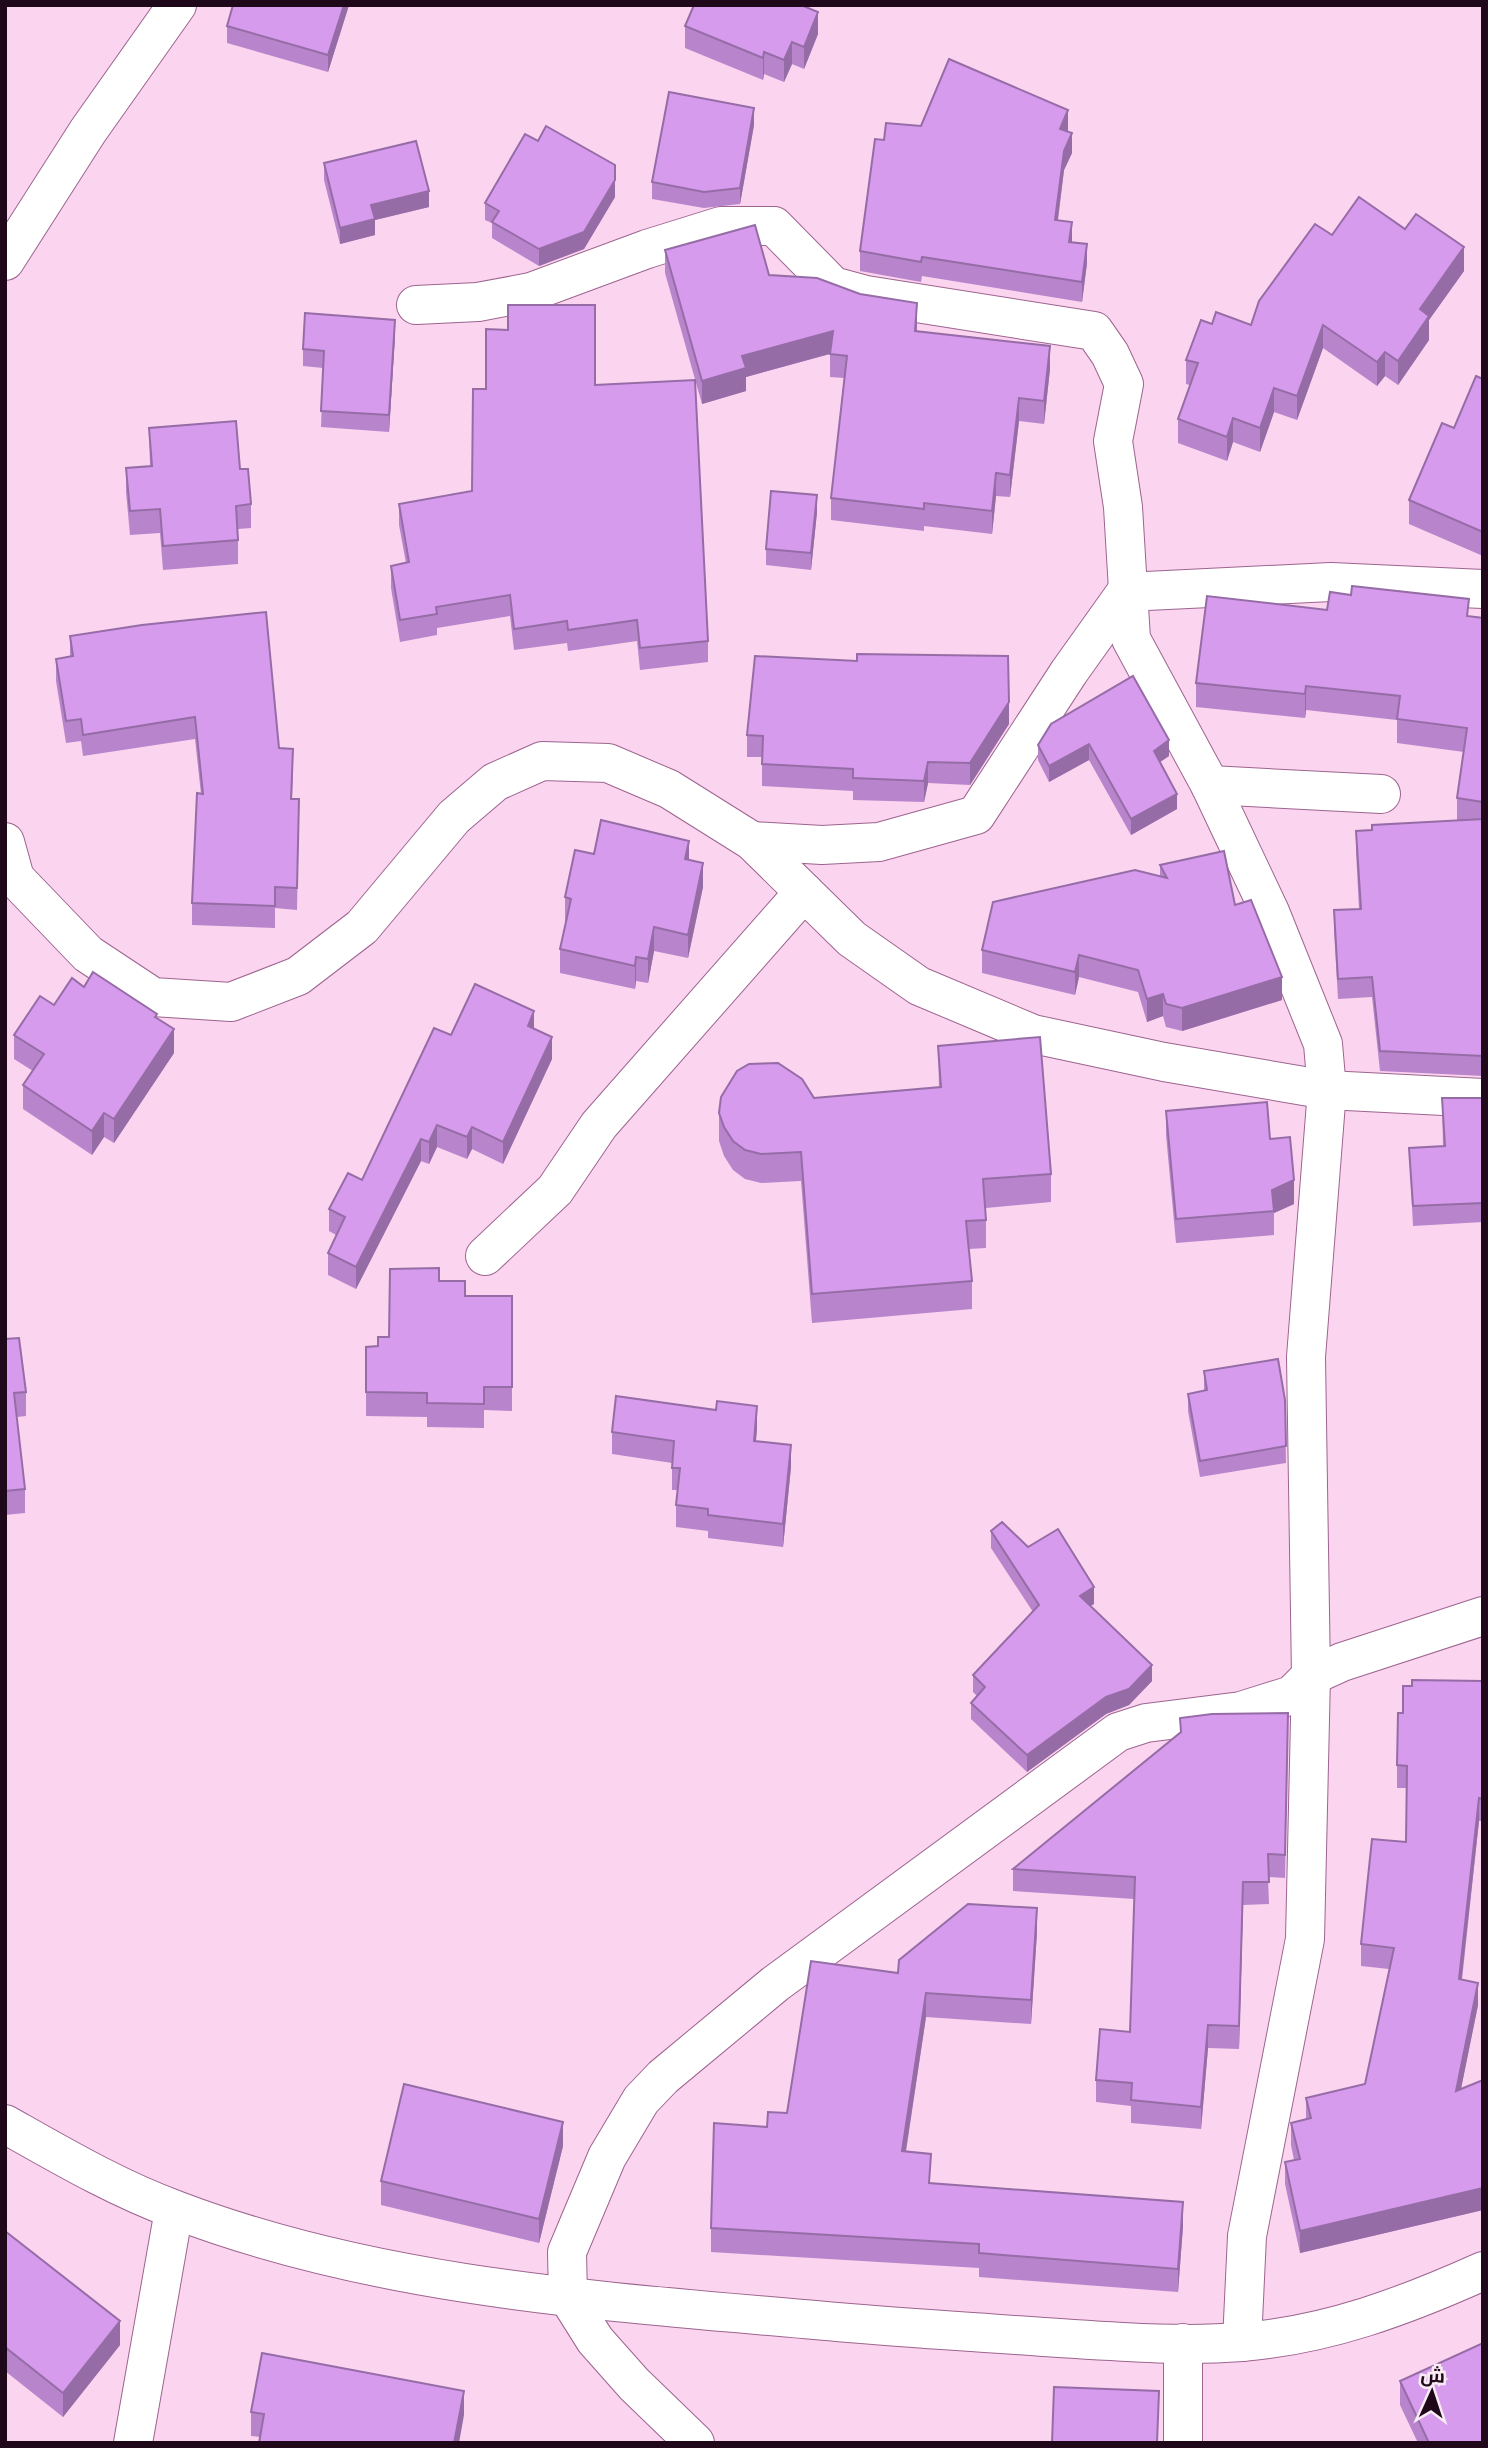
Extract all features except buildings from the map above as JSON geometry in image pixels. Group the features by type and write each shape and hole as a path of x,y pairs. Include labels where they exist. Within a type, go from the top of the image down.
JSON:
{"street":[{"path":"5,261 88,131 177,5"},
{"path":"416,305 478,302 531,292 647,249 721,226 774,226 833,286 866,295 1094,331 1110,354 1124,384 1114,441 1123,507 1126,592 1131,639 1210,785 1270,912 1323,1044 1327,1090 1306,1357 1311,1676 1305,1939 1247,2236 1242,2342"},
{"path":"1126,592 1331,582 1483,589"},
{"path":"752,841 822,845 879,842 976,815 1069,672 1126,592"},
{"path":"5,842 15,878 88,954 153,997 231,1002 298,976 362,927 454,817 495,782 542,761 608,763 669,789 752,841 852,939 919,986 1033,1034 1164,1062 1327,1090 1483,1098"},
{"path":"1210,785 1381,794"},
{"path":"485,1256 555,1190 599,1125 804,892"},
{"path":"695,2443 634,2384 595,2340 568,2297 567,2252 576,2224 607,2157 641,2100 663,2077 775,1984 1118,1732 1146,1723 1241,1711 1292,1695 1311,1676 1377,1649 1483,1616"},
{"path":"5,2124 71,2162 174,2210 274,2242 359,2263 568,2297 879,2326 1137,2343 1242,2342 1330,2329 1382,2313 1483,2271"},
{"path":"134,2443 174,2210"},
{"path":"1182,2443 1183,2343"}]}
